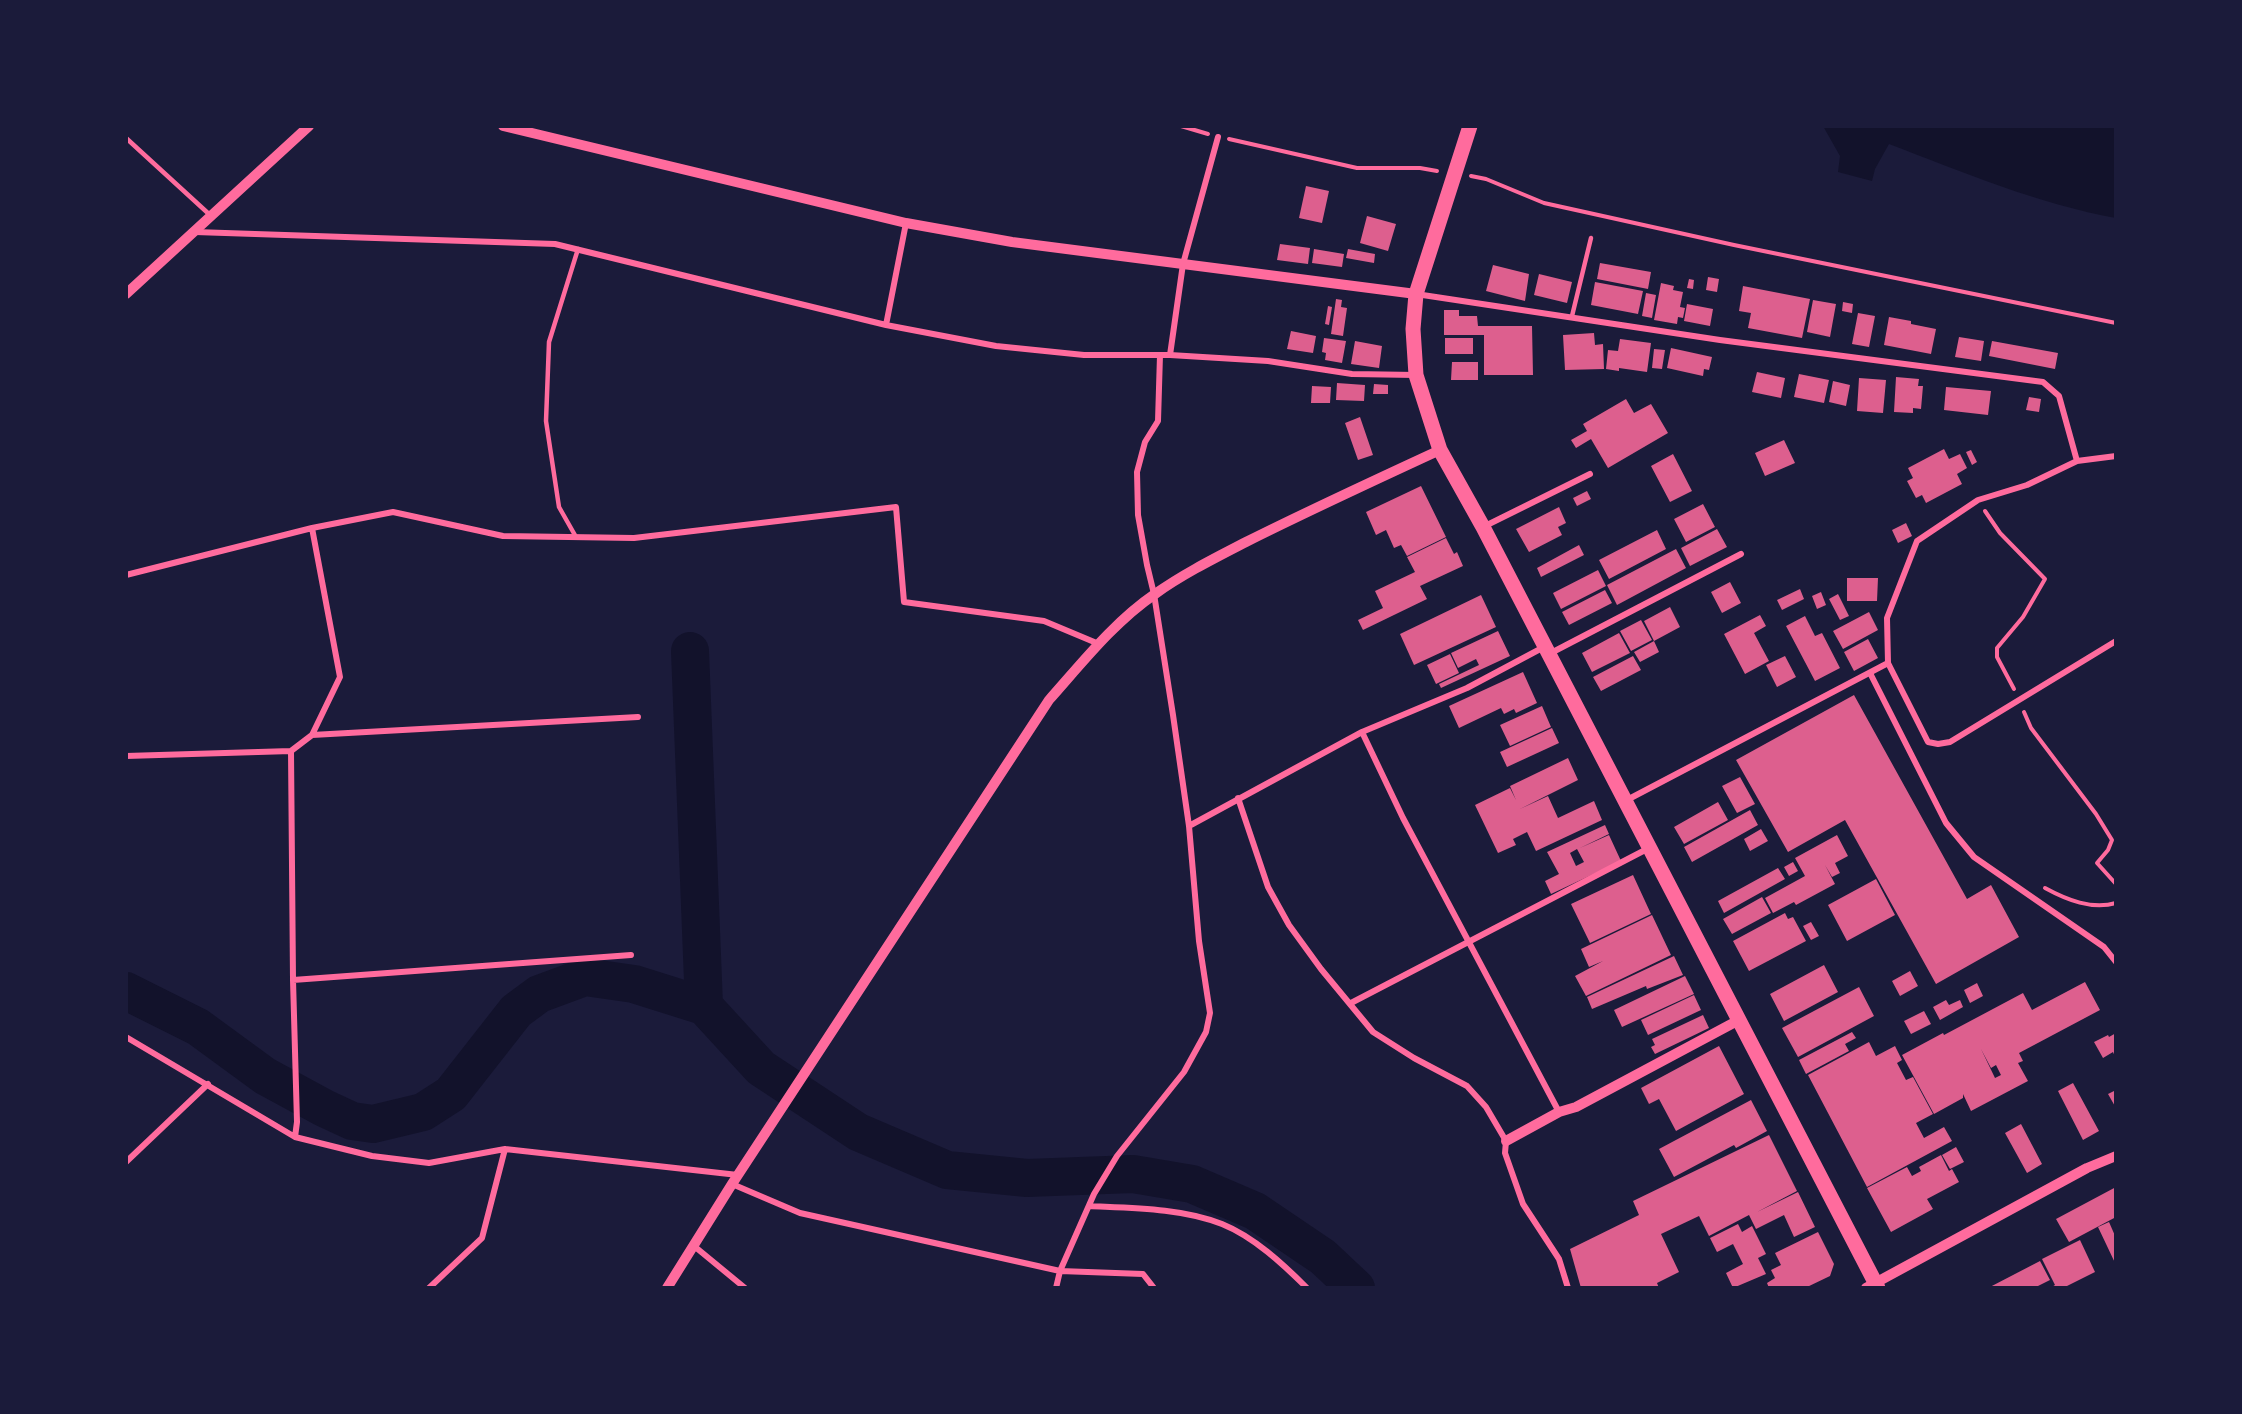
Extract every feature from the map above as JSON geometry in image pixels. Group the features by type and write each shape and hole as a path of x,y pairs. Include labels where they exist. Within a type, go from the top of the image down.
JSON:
{"highway":[{"path":"1470,126 1416,294 1413,329 1416,375 1440,450 1483,527 1650,848 1873,1286"}],"street":[{"path":"126,294 309,126"},
{"path":"503,126 906,223 1012,242 1450,298 1720,340 2043,382 2059,396 2077,461"},
{"path":"1170,355 1183,264 1218,137"},
{"path":"886,325 906,223"},
{"path":"192,232 555,244 886,325 996,346 1084,355 1170,355 1268,361 1352,374 1416,375"},
{"path":"1056,1288 1060,1271 1094,1194 1117,1156 1184,1072 1206,1032 1210,1013 1199,941 1189,826 1154,594 1138,515 1137,472 1145,442 1158,421 1160,355"},
{"path":"667,1288 1049,700 1099,644 1154,594 1194,570 1300,515 1440,450"},
{"path":"2116,456 2077,461 2027,485 1978,500 1917,541 1887,618 1888,663 1920,731 1928,742 1938,744 1950,742 2116,641"},
{"path":"1483,527 1590,474"},
{"path":"126,575 312,528 393,512 503,536 634,538 896,507 904,602 1044,621 1099,644"},
{"path":"126,756 291,751 312,735 340,677 312,528"},
{"path":"1189,826 1362,732 1467,688 1741,554"},
{"path":"1624,801 1888,663"},
{"path":"1870,672 1946,823 1967,849 1974,857 2104,947 2116,963"},
{"path":"312,735 639,717"},
{"path":"1362,732 1403,818 1471,942 1559,1112"},
{"path":"291,751 294,1050 297,1122 295,1137"},
{"path":"1238,798 1268,887 1288,925 1321,969 1373,1032 1414,1058 1467,1086 1486,1107 1506,1141 1505,1153 1523,1204 1559,1260 1568,1288"},
{"path":"1351,1003 1650,848"},
{"path":"293,980 631,955"},
{"path":"1506,1141 1739,1020"},
{"path":"126,1037 295,1137 372,1156 429,1163 505,1149 736,1180 800,1212 1060,1271 1143,1274 1154,1288"},
{"path":"126,1162 208,1084"},
{"path":"429,1288 482,1238 505,1149"},
{"path":"1873,1286 2087,1168 2116,1156"},
{"path":"1089,1206 1182,1214 1221,1224 1245,1236 1293,1274 1306,1288"},
{"path":"694,1246 745,1288"}],"lane":[{"path":"126,138 210,215"},
{"path":"1572,316 1591,238"},
{"path":"576,537 559,507 546,421 549,342 578,249"},
{"path":"126,280 137,285"}],"path":[{"path":"1181,126 1218,137 1357,168 1420,168 1442,171"},
{"path":"1464,175 1486,179 1544,203 1746,248 2116,323"},
{"path":"2041,886 2083,904 2116,903"}],"shaded area":[{"path":"1823,126 2116,126 2116,218 2029,196 1889,144 1875,169 1872,181 1838,172 1840,156"}],"building":[{"path":"1306,186 1329,191 1322,223 1299,218"},
{"path":"1367,216 1396,224 1388,251 1360,243"},
{"path":"1280,244 1310,248 1308,264 1277,260"},
{"path":"1314,249 1344,254 1342,267 1312,263"},
{"path":"1348,249 1375,254 1374,263 1346,258"},
{"path":"1600,263 1651,272 1648,289 1597,279"},
{"path":"1493,265 1529,274 1525,301 1486,291"},
{"path":"1539,274 1572,282 1567,303 1534,295"},
{"path":"1708,277 1719,279 1717,292 1706,290"},
{"path":"1689,279 1694,280 1693,289 1687,288"},
{"path":"1595,282 1643,291 1638,314 1591,305"},
{"path":"1661,283 1674,286 1673,290 1683,292 1680,307 1685,308 1683,318 1678,317 1677,324 1654,320"},
{"path":"1743,286 1810,299 1802,338 1748,328 1751,313 1739,311"},
{"path":"1646,293 1656,295 1652,318 1642,316"},
{"path":"1336,299 1342,300 1341,307 1347,308 1343,336 1331,334"},
{"path":"1813,300 1836,304 1830,337 1807,332"},
{"path":"1843,302 1853,304 1852,313 1842,311"},
{"path":"1687,304 1713,309 1710,326 1684,321"},
{"path":"1328,306 1332,307 1329,325 1325,324"},
{"path":"1444,310 1459,310 1459,316 1477,316 1478,326 1532,326 1533,375 1484,375 1484,335 1444,335"},
{"path":"1858,313 1875,316 1869,347 1852,344"},
{"path":"1889,317 1936,329 1931,354 1884,345"},
{"path":"1291,331 1316,336 1313,353 1287,349"},
{"path":"1594,333 1595,345 1603,344 1604,369 1565,370 1563,335"},
{"path":"1959,337 1984,341 1981,361 1955,357"},
{"path":"1324,338 1346,341 1342,363 1325,360 1326,353 1322,352"},
{"path":"1445,338 1473,338 1473,354 1445,354"},
{"path":"1620,339 1651,343 1647,372 1619,368 1619,371 1606,369 1608,350 1618,351"},
{"path":"1355,341 1382,346 1379,368 1351,364"},
{"path":"1992,341 2058,353 2055,369 1989,356"},
{"path":"1671,348 1712,357 1709,370 1704,369 1703,376 1667,368"},
{"path":"1654,349 1665,350 1662,369 1652,368"},
{"path":"1452,362 1478,362 1478,380 1451,380"},
{"path":"1757,372 1785,378 1781,398 1752,392"},
{"path":"1799,374 1829,380 1824,403 1794,397"},
{"path":"1896,377 1919,379 1918,386 1923,386 1921,409 1913,408 1913,413 1894,412"},
{"path":"1859,378 1886,380 1883,413 1857,411"},
{"path":"1833,381 1850,385 1846,406 1829,402"},
{"path":"1337,383 1365,385 1364,401 1336,400"},
{"path":"1374,384 1388,385 1388,394 1373,394"},
{"path":"1312,386 1331,387 1330,403 1311,403"},
{"path":"1946,387 1991,391 1988,415 1944,410"},
{"path":"2029,397 2041,399 2039,412 2026,410"},
{"path":"1626,399 1634,413 1651,404 1668,433 1608,468 1591,439 1576,448 1571,440 1587,431 1583,424"},
{"path":"1360,417 1373,455 1358,460 1345,423"},
{"path":"1784,440 1795,463 1765,476 1755,453"},
{"path":"1944,449 1949,459 1960,454 1967,468 1957,474 1962,484 1926,503 1922,495 1916,498 1907,481 1913,478 1908,468"},
{"path":"1971,450 1977,462 1972,465 1966,452"},
{"path":"1673,454 1692,491 1670,502 1651,466"},
{"path":"1421,486 1446,537 1407,556 1401,545 1394,548 1386,530 1376,535 1366,512"},
{"path":"1587,491 1591,499 1577,506 1573,498"},
{"path":"1703,504 1715,527 1686,542 1674,519"},
{"path":"1559,507 1566,523 1558,527 1562,535 1529,552 1516,529"},
{"path":"1906,523 1912,536 1898,543 1892,530"},
{"path":"1717,529 1727,547 1690,566 1681,548"},
{"path":"1657,530 1666,549 1609,579 1599,560"},
{"path":"1446,538 1454,554 1457,552 1463,566 1420,586 1427,599 1363,630 1358,620 1383,608 1375,591 1415,572 1407,557"},
{"path":"1579,545 1584,555 1541,577 1537,568"},
{"path":"1676,549 1686,568 1617,605 1607,585"},
{"path":"1598,570 1606,586 1561,609 1553,593"},
{"path":"1847,578 1878,578 1877,601 1847,601"},
{"path":"1730,582 1741,603 1722,613 1711,592"},
{"path":"1800,589 1804,599 1782,610 1777,600"},
{"path":"1605,590 1612,603 1569,625 1562,612"},
{"path":"1821,592 1826,605 1817,609 1812,596"},
{"path":"1838,594 1849,616 1840,620 1829,599"},
{"path":"1481,595 1496,627 1414,665 1400,634"},
{"path":"1670,607 1680,627 1654,641 1644,621"},
{"path":"1869,612 1878,630 1843,649 1833,631"},
{"path":"1760,615 1766,626 1754,633 1769,661 1745,674 1724,634"},
{"path":"1805,616 1815,636 1822,633 1840,668 1815,681 1786,626"},
{"path":"1641,620 1652,640 1631,651 1620,631"},
{"path":"1498,631 1510,656 1441,688 1439,684 1479,665 1476,659 1458,668 1451,653"},
{"path":"1619,633 1630,653 1592,672 1582,653"},
{"path":"1868,639 1878,658 1854,671 1844,652"},
{"path":"1654,641 1659,652 1640,662 1634,652"},
{"path":"1450,654 1459,673 1436,684 1427,665"},
{"path":"1633,656 1641,670 1601,691 1593,677"},
{"path":"1785,656 1796,677 1777,687 1766,665"},
{"path":"1523,672 1537,703 1516,713 1514,709 1504,714 1501,708 1459,728 1449,706"},
{"path":"1854,695 1967,899 1991,885 2019,937 1936,984 1845,820 1788,852 1736,760"},
{"path":"1542,706 1551,727 1510,746 1500,725"},
{"path":"1552,728 1559,743 1507,767 1500,752"},
{"path":"1568,758 1578,780 1520,809 1548,796 1558,818 1594,801 1602,820 1536,851 1527,832 1513,839 1516,845 1498,853 1475,805 1510,788 1516,800 1510,786"},
{"path":"1740,777 1755,804 1737,813 1722,786"},
{"path":"1718,802 1728,820 1684,844 1674,827"},
{"path":"1750,810 1758,825 1692,862 1684,847"},
{"path":"1605,825 1609,834 1580,848 1609,835 1621,861 1551,894 1545,881 1559,874 1547,852","holes":["1577,849 1584,862 1576,866 1570,853"]},
{"path":"1761,829 1768,841 1750,851 1744,839"},
{"path":"1837,835 1848,856 1835,863 1840,873 1832,877 1825,865 1835,884 1796,905 1794,902 1773,913 1765,898 1805,876 1795,858"},
{"path":"1793,862 1798,871 1789,876 1784,867"},
{"path":"1778,868 1785,879 1724,913 1718,901"},
{"path":"1633,875 1651,914 1590,943 1571,904"},
{"path":"1876,879 1895,915 1847,941 1828,905"},
{"path":"1762,897 1771,913 1732,934 1723,919"},
{"path":"1785,913 1788,919 1793,917 1806,941 1749,971 1733,941"},
{"path":"1652,915 1671,955 1586,996 1575,976 1603,961 1589,967 1581,949"},
{"path":"1811,922 1819,936 1811,940 1803,926"},
{"path":"1674,956 1683,975 1647,989 1646,986 1592,1009 1587,997"},
{"path":"1824,965 1838,992 1784,1021 1770,994"},
{"path":"1910,971 1918,986 1900,996 1892,981"},
{"path":"1685,976 1694,994 1622,1027 1614,1010"},
{"path":"2085,982 2100,1010 2019,1053 2023,1061 2018,1063 2028,1081 1971,1111 1963,1094 1963,1098 1934,1114 1902,1055 2023,993 2032,1010","holes":["1981,1049 1991,1068 1996,1065 2001,1075 1995,1078"]},
{"path":"1977,983 1983,996 1970,1003 1964,990"},
{"path":"1859,987 1874,1016 1798,1057 1782,1028"},
{"path":"1694,995 1701,1010 1648,1035 1641,1020"},
{"path":"1946,1000 1949,1005 1960,1000 1963,1007 1940,1020 1933,1007"},
{"path":"1924,1011 1931,1024 1911,1034 1904,1021"},
{"path":"1703,1015 1709,1028 1655,1054 1651,1047 1655,1045 1652,1039"},
{"path":"1852,1032 1856,1038 1845,1044 1849,1051 1806,1074 1799,1060"},
{"path":"2116,1033 2116,1059 2113,1052 2103,1058 2094,1042"},
{"path":"1869,1042 1876,1056 1895,1046 1902,1060 1897,1063 1906,1080 1913,1077 1933,1114 1916,1123 1924,1138 1944,1127 1952,1141 1867,1187 1808,1075"},
{"path":"1719,1046 1744,1094 1676,1131 1659,1099 1649,1104 1641,1088"},
{"path":"2073,1083 2099,1131 2083,1140 2058,1091"},
{"path":"2116,1090 2116,1108 2108,1094"},
{"path":"1751,1100 1767,1131 1736,1148 1734,1145 1674,1177 1659,1149"},
{"path":"2021,1124 2042,1164 2027,1173 2005,1133"},
{"path":"1769,1135 1797,1191 1757,1212 1798,1192 1815,1227 1794,1237 1784,1215 1756,1229 1749,1215 1709,1236 1699,1216 1661,1234 1679,1272 1657,1283 1659,1288 1581,1288 1570,1249 1639,1215 1633,1201"},
{"path":"1956,1147 1964,1162 1950,1169 1942,1155"},
{"path":"1941,1155 1949,1171 1952,1169 1959,1182 1927,1199 1933,1209 1891,1232 1867,1188 1907,1167 1912,1176 1921,1171 1919,1167"},
{"path":"2116,1187 2116,1217 2069,1242 2056,1219"},
{"path":"2109,1222 2116,1238 2116,1265 2098,1227"},
{"path":"1738,1224 1742,1232 1752,1226 1766,1254 1758,1258 1766,1274 1733,1288 1726,1273 1743,1264 1733,1244 1717,1252 1710,1238"},
{"path":"1818,1232 1834,1264 1830,1276 1805,1288 1769,1288 1767,1283 1775,1278 1771,1270 1781,1265 1775,1253"},
{"path":"2080,1240 2095,1272 2063,1288 2050,1288 2055,1285 2042,1259"},
{"path":"2040,1261 2050,1280 2034,1288 1988,1288"}],"waterway":[{"path":"690,651 704,1006"},
{"path":"126,991 198,1027 265,1076 324,1108 352,1121 373,1124 423,1112 451,1094 516,1011 539,994 585,977 634,984 704,1006 761,1068 858,1132 947,1170 1027,1178 1133,1174 1192,1184 1255,1211 1323,1257 1356,1288"}]}
